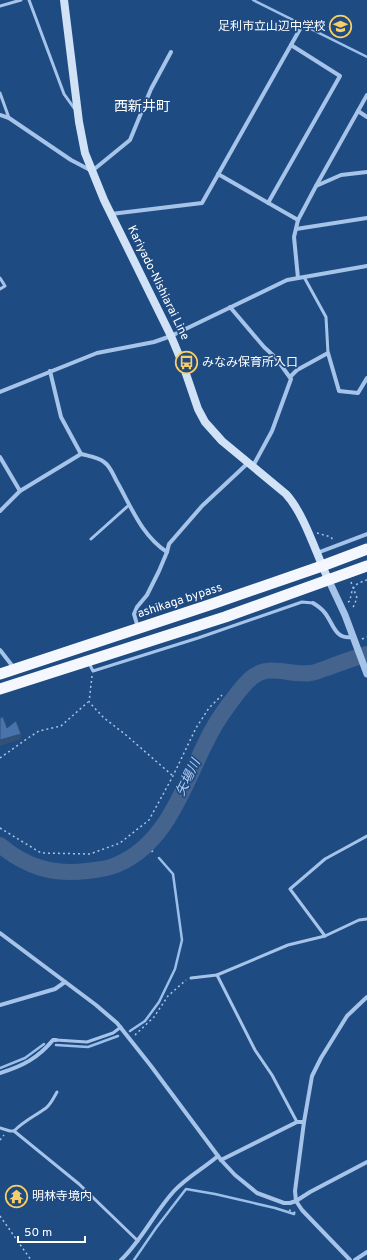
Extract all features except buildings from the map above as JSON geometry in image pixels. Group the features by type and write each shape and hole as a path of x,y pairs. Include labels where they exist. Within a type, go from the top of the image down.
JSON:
{"highway":[{"name":"ashikaga bypass","path":"0,674 322,566 367,549"},
{"path":"0,689 90,666 329,581 367,566"}],"main road":[{"name":"Kariyado-Nishiarai Line","path":"64,0 78,113 85,153 111,214 171,336 183,365 198,410 205,422 222,441 292,500 302,518 316,554 329,581"}],"street":[{"path":"111,214 202,203 300,29"},
{"path":"268,203 340,76 291,45"},
{"path":"0,115 10,118 71,160 92,171 130,140 151,90 171,52"},
{"path":"298,278 294,237 298,220 367,95"},
{"path":"358,111 367,117"},
{"path":"316,186 341,175 367,172"},
{"path":"218,174 298,220"},
{"path":"296,228 367,218"},
{"path":"0,392 97,353 154,342 171,336 287,280 367,266"},
{"path":"139,628 134,614 137,607 147,595 167,552 169,544 202,506 250,465 272,431 291,379 276,358 264,347 230,307"},
{"path":"290,377 297,370 328,353 339,391 358,392 367,378"},
{"path":"50,371 61,417 81,454 105,462 124,493 135,516 154,542 167,552"},
{"path":"0,511 20,491 81,454"},
{"path":"0,457 20,491"},
{"path":"316,554 367,534"},
{"path":"329,581 342,606 367,674"},
{"path":"313,603 319,606 325,613 339,634 347,638 353,637"},
{"path":"0,650 15,670"},
{"path":"0,933 100,1008 121,1028 220,1158 239,1178 257,1193 284,1203 296,1201 367,1162"},
{"path":"0,1005 55,989 65,982"},
{"path":"347,1259 302,1210 296,1201 295,1191 312,1076 318,1063 347,1016 367,997"},
{"path":"0,1073 25,1064 47,1048 53,1040 56,1040"},
{"path":"121,1260 138,1241 166,1201 187,1179 220,1158 297,1122 304,1122"},
{"path":"355,1260 367,1252"}],"lane":[{"path":"0,6 21,0"},
{"path":"29,0 64,94 78,113"},
{"path":"0,93 10,118"},
{"path":"304,276 326,317 328,353"},
{"path":"0,278 5,286 0,289"},
{"path":"91,539 130,505"},
{"path":"90,666 198,638 302,602 313,603"},
{"path":"325,936 290,889 325,859 367,836"},
{"path":"191,978 217,975 288,945 325,936 359,920 367,919"},
{"path":"217,975 254,1050 272,1075 297,1122"},
{"path":"56,1040 87,1042 121,1028"},
{"path":"14,1131 24,1121 46,1108 57,1092"},
{"path":"0,1128 14,1131 79,1184 138,1241"}],"path":[{"path":"315,532 331,537 334,544"},
{"path":"342,606 350,601 354,586 367,580"},
{"path":"351,583 357,598 351,612"},
{"path":"90,666 89,702 104,718 173,776"},
{"path":"0,828 41,853 90,854 120,843 149,820 173,776 196,728 209,708 222,695"},
{"path":"0,758 39,731 61,726 89,702"},
{"path":"130,1039 154,1017 168,996 191,978"},
{"path":"0,1216 31,1260"}],"waterway":[{"path":"253,0 367,57"},
{"name":"矢場川","path":"0,845 10,853 30,864 51,870 75,872 116,865 133,856 148,844 160,830 171,814 216,723 238,692 254,676 267,671 303,673 314,672 367,654"},
{"name":"矢場川","path":"147,845 152,851"},
{"path":"130,1031 145,1021 159,1002 175,969 182,940 173,874 159,858"},
{"path":"56,1045 88,1047 118,1036"},
{"path":"0,1068 25,1058 44,1044"},
{"path":"134,1260 186,1189 215,1194 294,1214"}],"place":[{"name":"足利市立山辺中学校","path":"341,27"},
{"name":"みなみ保育所入口","path":"186,363"},
{"name":"明林寺境内","path":"17,1197"}],"district":[{"name":"西新井町","path":"142,107"}]}
